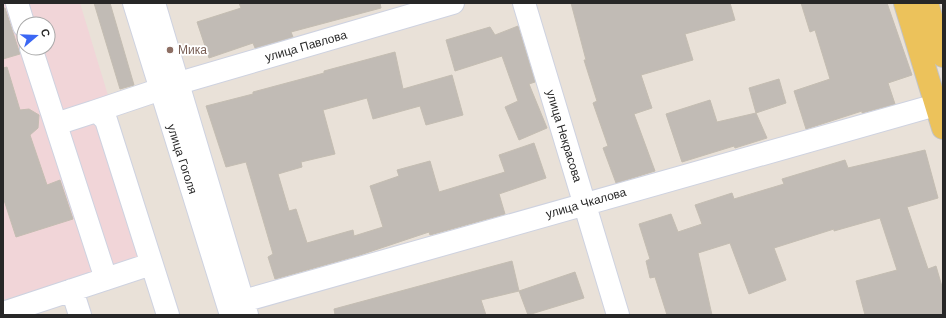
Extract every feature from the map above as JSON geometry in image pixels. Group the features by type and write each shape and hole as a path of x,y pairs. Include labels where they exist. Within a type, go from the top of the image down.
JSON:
{"main road":[{"path":"905,3 939,104 943,128"},
{"path":"927,3 943,56"}],"street":[{"path":"17,3 21,16"},
{"name":"улица Гоголя","path":"134,3 169,86 237,309"},
{"name":"улица Гоголя","path":"154,3 169,86"},
{"name":"улица Павлова","path":"56,124 169,86 453,3"},
{"name":"улица Некрасова","path":"524,3 631,315"},
{"name":"улица Некрасова","path":"538,3 591,202 618,315"},
{"path":"34,56 106,279"},
{"name":"улица Чкалова","path":"237,309 591,202 939,104"},
{"path":"93,112 100,114 106,120 168,315"},
{"path":"3,313 151,264"},
{"path":"72,290 80,315"}],"shaded area":[{"path":"3,3 80,3 156,254 3,300"}],"building":[{"path":"94,3 110,3 134,85 120,89"},
{"path":"239,3 380,3 381,8 291,32 293,37 255,48 253,43 209,58 197,22 241,8"},
{"path":"571,3 730,3 735,20 685,34 693,60 641,75 652,108 634,114 655,171 616,183 603,148 608,146 593,103 597,101 584,60 586,60"},
{"path":"801,3 887,3 912,75 888,83 895,104 862,113 862,111 806,129 794,91 830,79 815,30 810,32"},
{"path":"3,8 5,8 16,42 16,55 3,59"},
{"path":"518,26 535,82 529,84 547,128 519,140 505,107 518,101 502,56 455,71 446,40 490,27 495,35"},
{"path":"395,52 403,89 452,75 463,115 426,125 420,106 373,119 367,98 323,110 335,154 301,162 302,167 278,174 289,211 296,209 307,243 353,230 354,236 383,227 370,186 399,176 397,170 430,161 439,192 505,172 499,155 534,143 546,178 499,194 505,214 430,235 429,232 360,255 275,279 268,257 273,254 246,162 226,167 206,106 253,94 253,92 324,73 324,71"},
{"path":"7,67 20,110 29,109 39,115 38,128 30,135 47,185 60,180 73,219 16,237 3,197 3,68"},
{"path":"779,79 786,103 756,113 749,88"},
{"path":"710,100 717,122 756,113 767,138 735,148 734,146 682,162 666,114"},
{"path":"925,150 938,198 907,207 928,269 936,266 943,290 943,315 865,315 856,281 897,270 880,218 834,231 834,229 774,248 786,280 749,294 730,243 698,253 712,315 667,315 655,277 650,278 646,261 650,259 639,224 671,214 678,232 702,224 695,205 732,193 734,199 784,184 782,179 845,160 848,168"},
{"path":"512,261 519,291 481,300 486,315 335,315 334,309"},
{"path":"575,272 584,298 528,315 519,291"}],"place":[{"name":"Мика","path":"170,50"}]}
